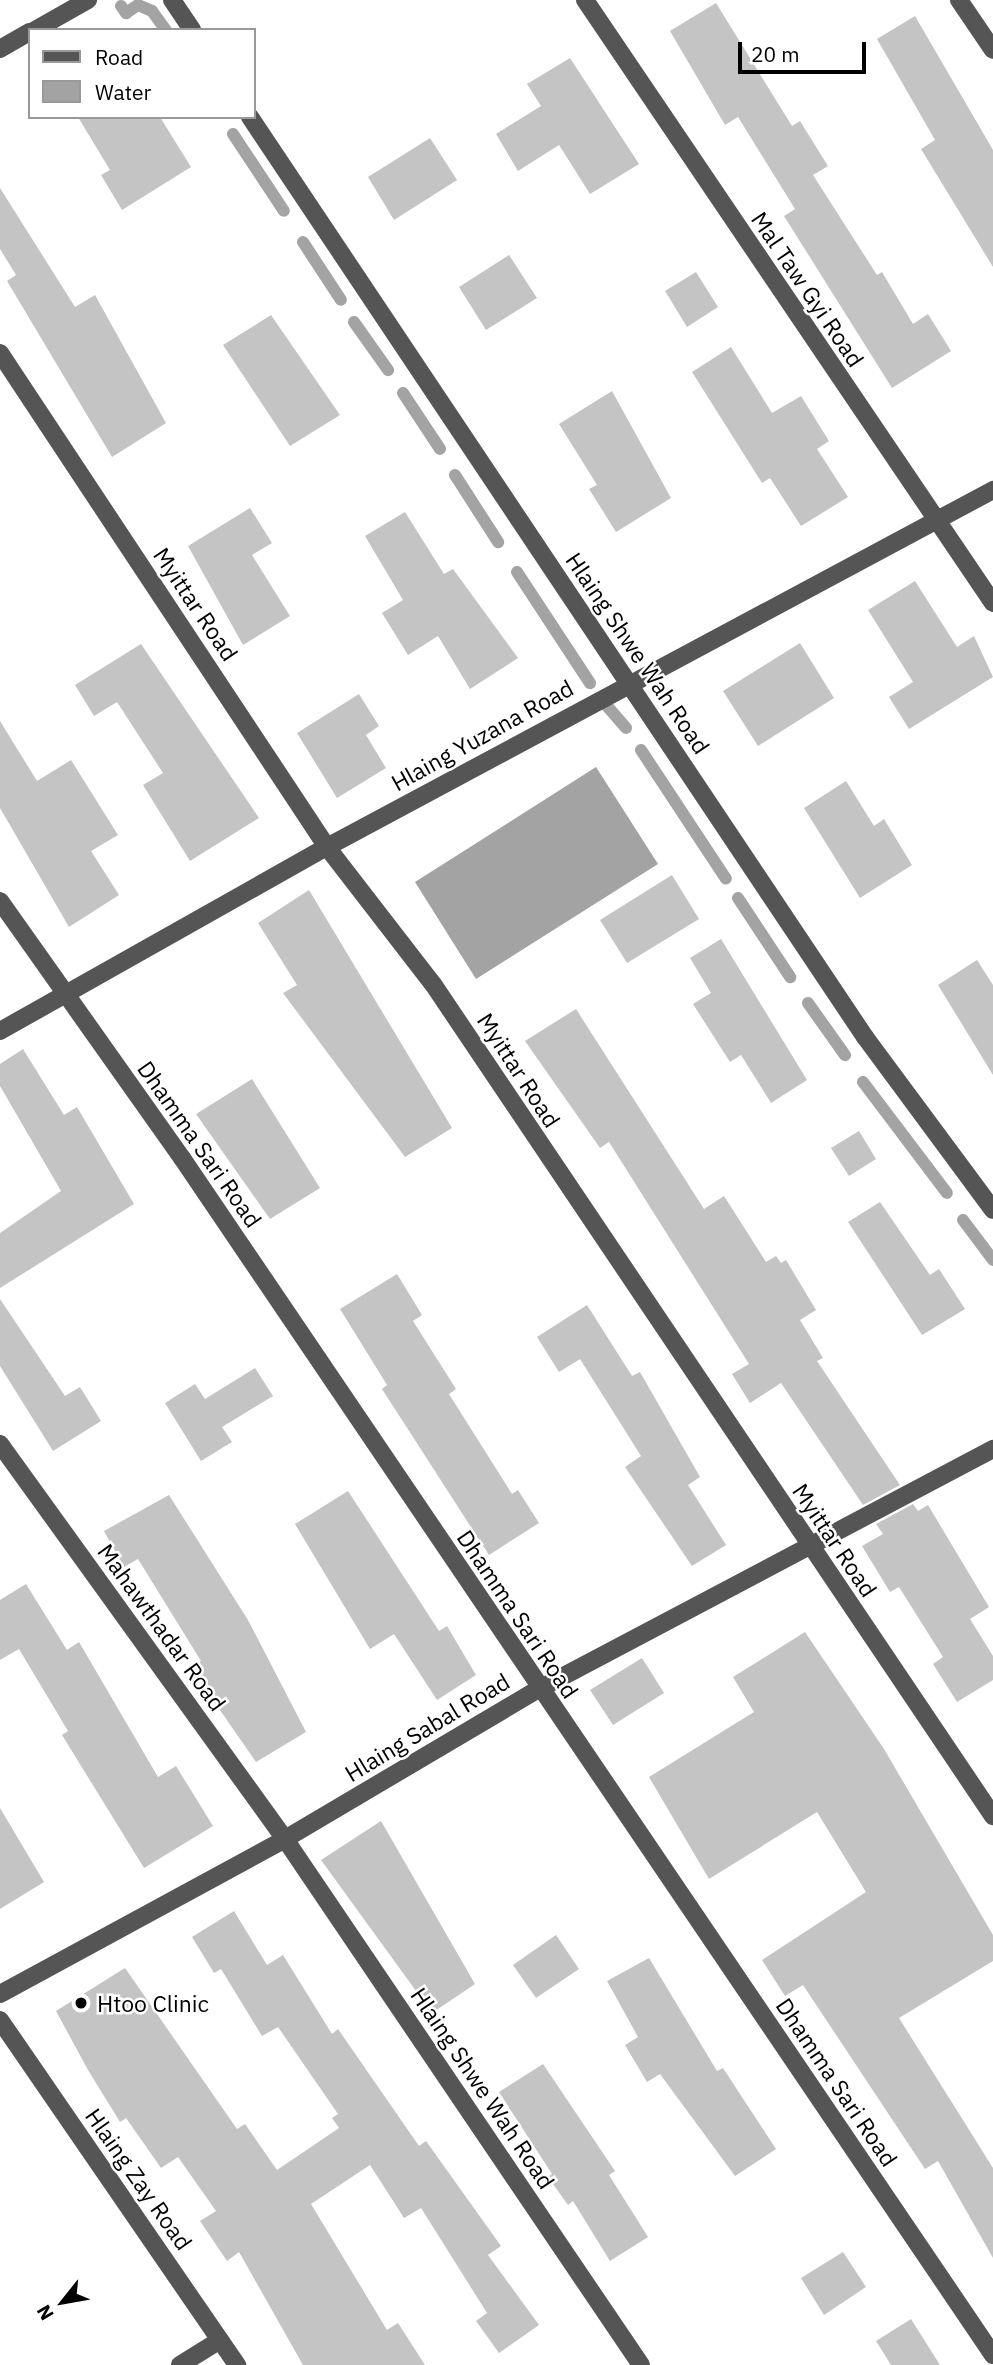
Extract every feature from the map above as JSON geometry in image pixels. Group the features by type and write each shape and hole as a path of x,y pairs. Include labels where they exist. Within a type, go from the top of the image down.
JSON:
{"street":[{"path":"38,28 88,0"},
{"path":"172,0 190,28"},
{"name":"Mal Taw Gyi Road","path":"585,0 993,603"},
{"path":"959,0 993,50"},
{"path":"0,49 28,33"},
{"name":"Hlaing Shwe Wah Road","path":"251,119 865,1037 993,1210"},
{"name":"Myittar Road","path":"0,354 327,847 433,984 993,1816"},
{"name":"Hlaing Yuzana Road","path":"0,1031 327,847 993,490"},
{"name":"Dhamma Sari Road","path":"0,901 182,1158 538,1689 993,2355"},
{"name":"Mahawthadar Road","path":"0,1444 285,1839"},
{"name":"Hlaing Sabal Road","path":"0,1994 285,1839 538,1689 993,1448"},
{"name":"Hlaing Shwe Wah Road","path":"285,1839 641,2365"},
{"name":"Hlaing Zay Road","path":"0,2020 237,2365"},
{"path":"180,2365 220,2340"}],"water":[{"path":"596,767 658,864 476,979 415,882"}],"building":[{"path":"716,3 792,126 800,121 828,166 813,175 877,275 882,272 913,324 928,314 951,351 892,388 784,216 795,209 738,117 725,125 670,31"},
{"path":"915,16 993,150 993,267 921,149 935,140 877,39"},
{"path":"570,58 639,164 590,194 559,145 518,171 496,134 541,106 527,84"},
{"path":"79,119 161,119 191,167 122,210 101,175 110,170"},
{"path":"430,138 457,180 394,220 368,177"},
{"path":"0,188 75,307 95,295 166,423 112,457 7,281 16,275 0,249"},
{"path":"509,255 537,298 486,330 459,287"},
{"path":"696,272 718,307 687,327 665,291"},
{"path":"271,315 340,415 290,446 223,345"},
{"path":"731,347 772,413 801,396 829,441 817,449 848,497 801,526 770,478 762,483 692,372"},
{"path":"612,391 671,498 616,532 589,489 597,485 559,424"},
{"path":"250,508 272,543 252,555 290,616 243,645 188,546"},
{"path":"405,512 444,574 453,569 518,658 470,689 438,636 408,655 382,613 403,600 365,536"},
{"path":"915,581 957,647 974,636 993,677 909,729 889,697 913,682 868,610"},
{"path":"800,643 834,698 758,746 723,691"},
{"path":"141,644 259,818 190,861 143,785 163,773 117,702 94,716 75,685"},
{"path":"359,694 379,726 366,735 386,768 337,798 297,733"},
{"path":"0,721 37,781 71,760 118,835 91,851 119,895 69,927 0,808"},
{"path":"846,781 874,826 884,819 912,865 860,898 804,808"},
{"path":"672,875 699,919 627,963 600,920"},
{"path":"309,890 452,1128 405,1157 283,993 297,985 258,923"},
{"path":"721,939 807,1080 771,1103 741,1055 730,1062 693,1004 711,993 690,958"},
{"path":"977,960 993,985 993,1075 938,985"},
{"path":"576,1009 704,1209 724,1196 766,1262 776,1256 781,1263 786,1260 816,1310 800,1320 823,1358 817,1361 900,1485 863,1505 781,1383 750,1403 732,1374 749,1364 609,1142 600,1148 525,1041"},
{"path":"23,1049 64,1115 77,1107 134,1204 0,1288 0,1233 61,1191 0,1086 0,1064"},
{"path":"252,1079 320,1188 270,1219 196,1114"},
{"path":"859,1131 876,1159 849,1176 831,1148"},
{"path":"880,1202 930,1275 939,1269 965,1309 922,1335 848,1222"},
{"path":"397,1274 422,1315 413,1321 456,1389 449,1394 512,1494 518,1490 539,1523 489,1555 382,1389 387,1385 340,1309"},
{"path":"0,1299 65,1396 80,1387 101,1421 53,1451 0,1366"},
{"path":"587,1305 632,1376 640,1372 700,1477 688,1485 726,1545 692,1566 625,1467 641,1456 580,1359 559,1372 537,1337"},
{"path":"255,1368 273,1396 222,1427 232,1442 201,1461 165,1403 195,1384 205,1399"},
{"path":"348,1491 439,1631 447,1626 476,1675 437,1700 394,1634 370,1649 295,1524"},
{"path":"169,1495 248,1620 306,1732 256,1762 190,1667 201,1661 138,1559 124,1567 104,1531"},
{"path":"913,1504 918,1511 928,1505 989,1607 970,1619 993,1656 993,1680 957,1702 933,1664 943,1657 899,1587 890,1592 862,1546 883,1534 876,1524"},
{"path":"26,1584 67,1650 79,1642 158,1777 176,1766 213,1826 144,1868 62,1735 68,1731 19,1649 0,1660 0,1600"},
{"path":"805,1632 884,1749 993,1935 993,1961 899,2018 993,2168 993,2258 938,2161 925,2169 803,1985 785,1996 762,1960 866,1892 817,1812 709,1879 649,1777 754,1712 733,1677"},
{"path":"642,1658 664,1693 613,1725 590,1690"},
{"path":"0,1808 44,1882 0,1909"},
{"path":"381,1821 475,1984 432,2013 321,1860"},
{"path":"234,1911 267,1965 283,1955 332,2034 338,2029 419,2146 426,2141 501,2246 488,2255 539,2325 499,2353 476,2321 487,2313 421,2208 404,2218 370,2165 311,2204 387,2330 398,2323 425,2365 303,2365 239,2252 227,2261 200,2221 216,2211 178,2157 161,2168 126,2118 120,2122 88,2070 56,2011 125,1968 237,2129 245,2124 277,2170 339,2128 332,2118 338,2114 278,2027 262,2036 221,1969 214,1973 192,1937"},
{"path":"556,1935 579,1969 536,1998 513,1965"},
{"path":"649,1958 717,2071 723,2068 776,2149 735,2176 660,2074 647,2082 625,2045 638,2037 607,1981"},
{"path":"543,2064 615,2171 609,2175 648,2237 610,2261 573,2201 568,2205 548,2177 552,2174 499,2092"},
{"path":"843,2252 866,2287 824,2315 801,2278"},
{"path":"911,2319 940,2365 891,2365 876,2341"}],"waterway":[{"path":"121,6 126,13 138,5 152,11 165,28"},
{"path":"233,134 284,211"},
{"path":"303,242 341,300"},
{"path":"354,322 388,370"},
{"path":"403,393 440,449"},
{"path":"455,475 498,542"},
{"path":"517,572 590,683"},
{"path":"607,706 626,728"},
{"path":"641,750 726,879"},
{"path":"738,898 790,977"},
{"path":"808,1003 845,1055"},
{"path":"863,1082 947,1193"},
{"path":"963,1220 993,1260"}],"place":[{"name":"Htoo Clinic","path":"81,2003"}]}
